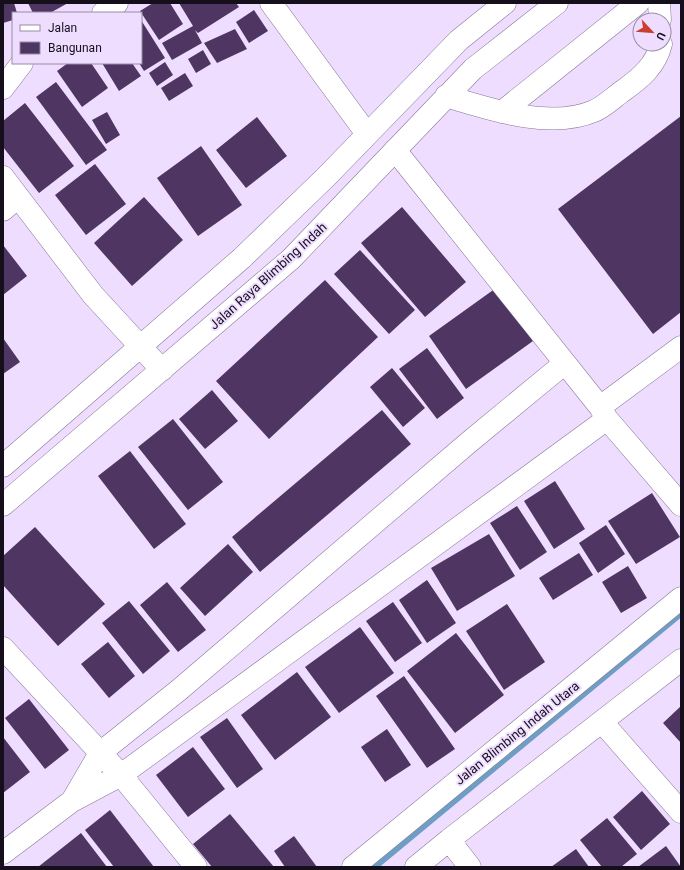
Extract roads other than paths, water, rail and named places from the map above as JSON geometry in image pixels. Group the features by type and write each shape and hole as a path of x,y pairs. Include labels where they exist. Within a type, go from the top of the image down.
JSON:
{"street":[{"path":"104,12 117,3"},
{"path":"271,3 367,134"},
{"path":"502,112 638,3"},
{"path":"3,466 242,258 326,177 459,40 498,5 516,35"},
{"name":"Jalan Raya Blimbing Indah","path":"3,505 291,259 473,69 516,35 549,6"},
{"path":"446,96 502,112 540,118 558,118 594,111 642,78 657,57 659,52"},
{"path":"3,88 21,64"},
{"path":"395,150 603,413 681,505"},
{"path":"3,177 11,204 162,370"},
{"path":"3,853 72,801 121,775 603,413 681,347"},
{"path":"72,801 100,753 179,690 564,363"},
{"name":"Jalan Blimbing Indah Utara","path":"353,867 681,598"},
{"path":"3,648 121,775 196,867"},
{"path":"416,867 681,660"},
{"path":"602,722 681,812"},
{"path":"449,840 470,867"}],"waterway":[{"path":"374,867 681,613"}]}
